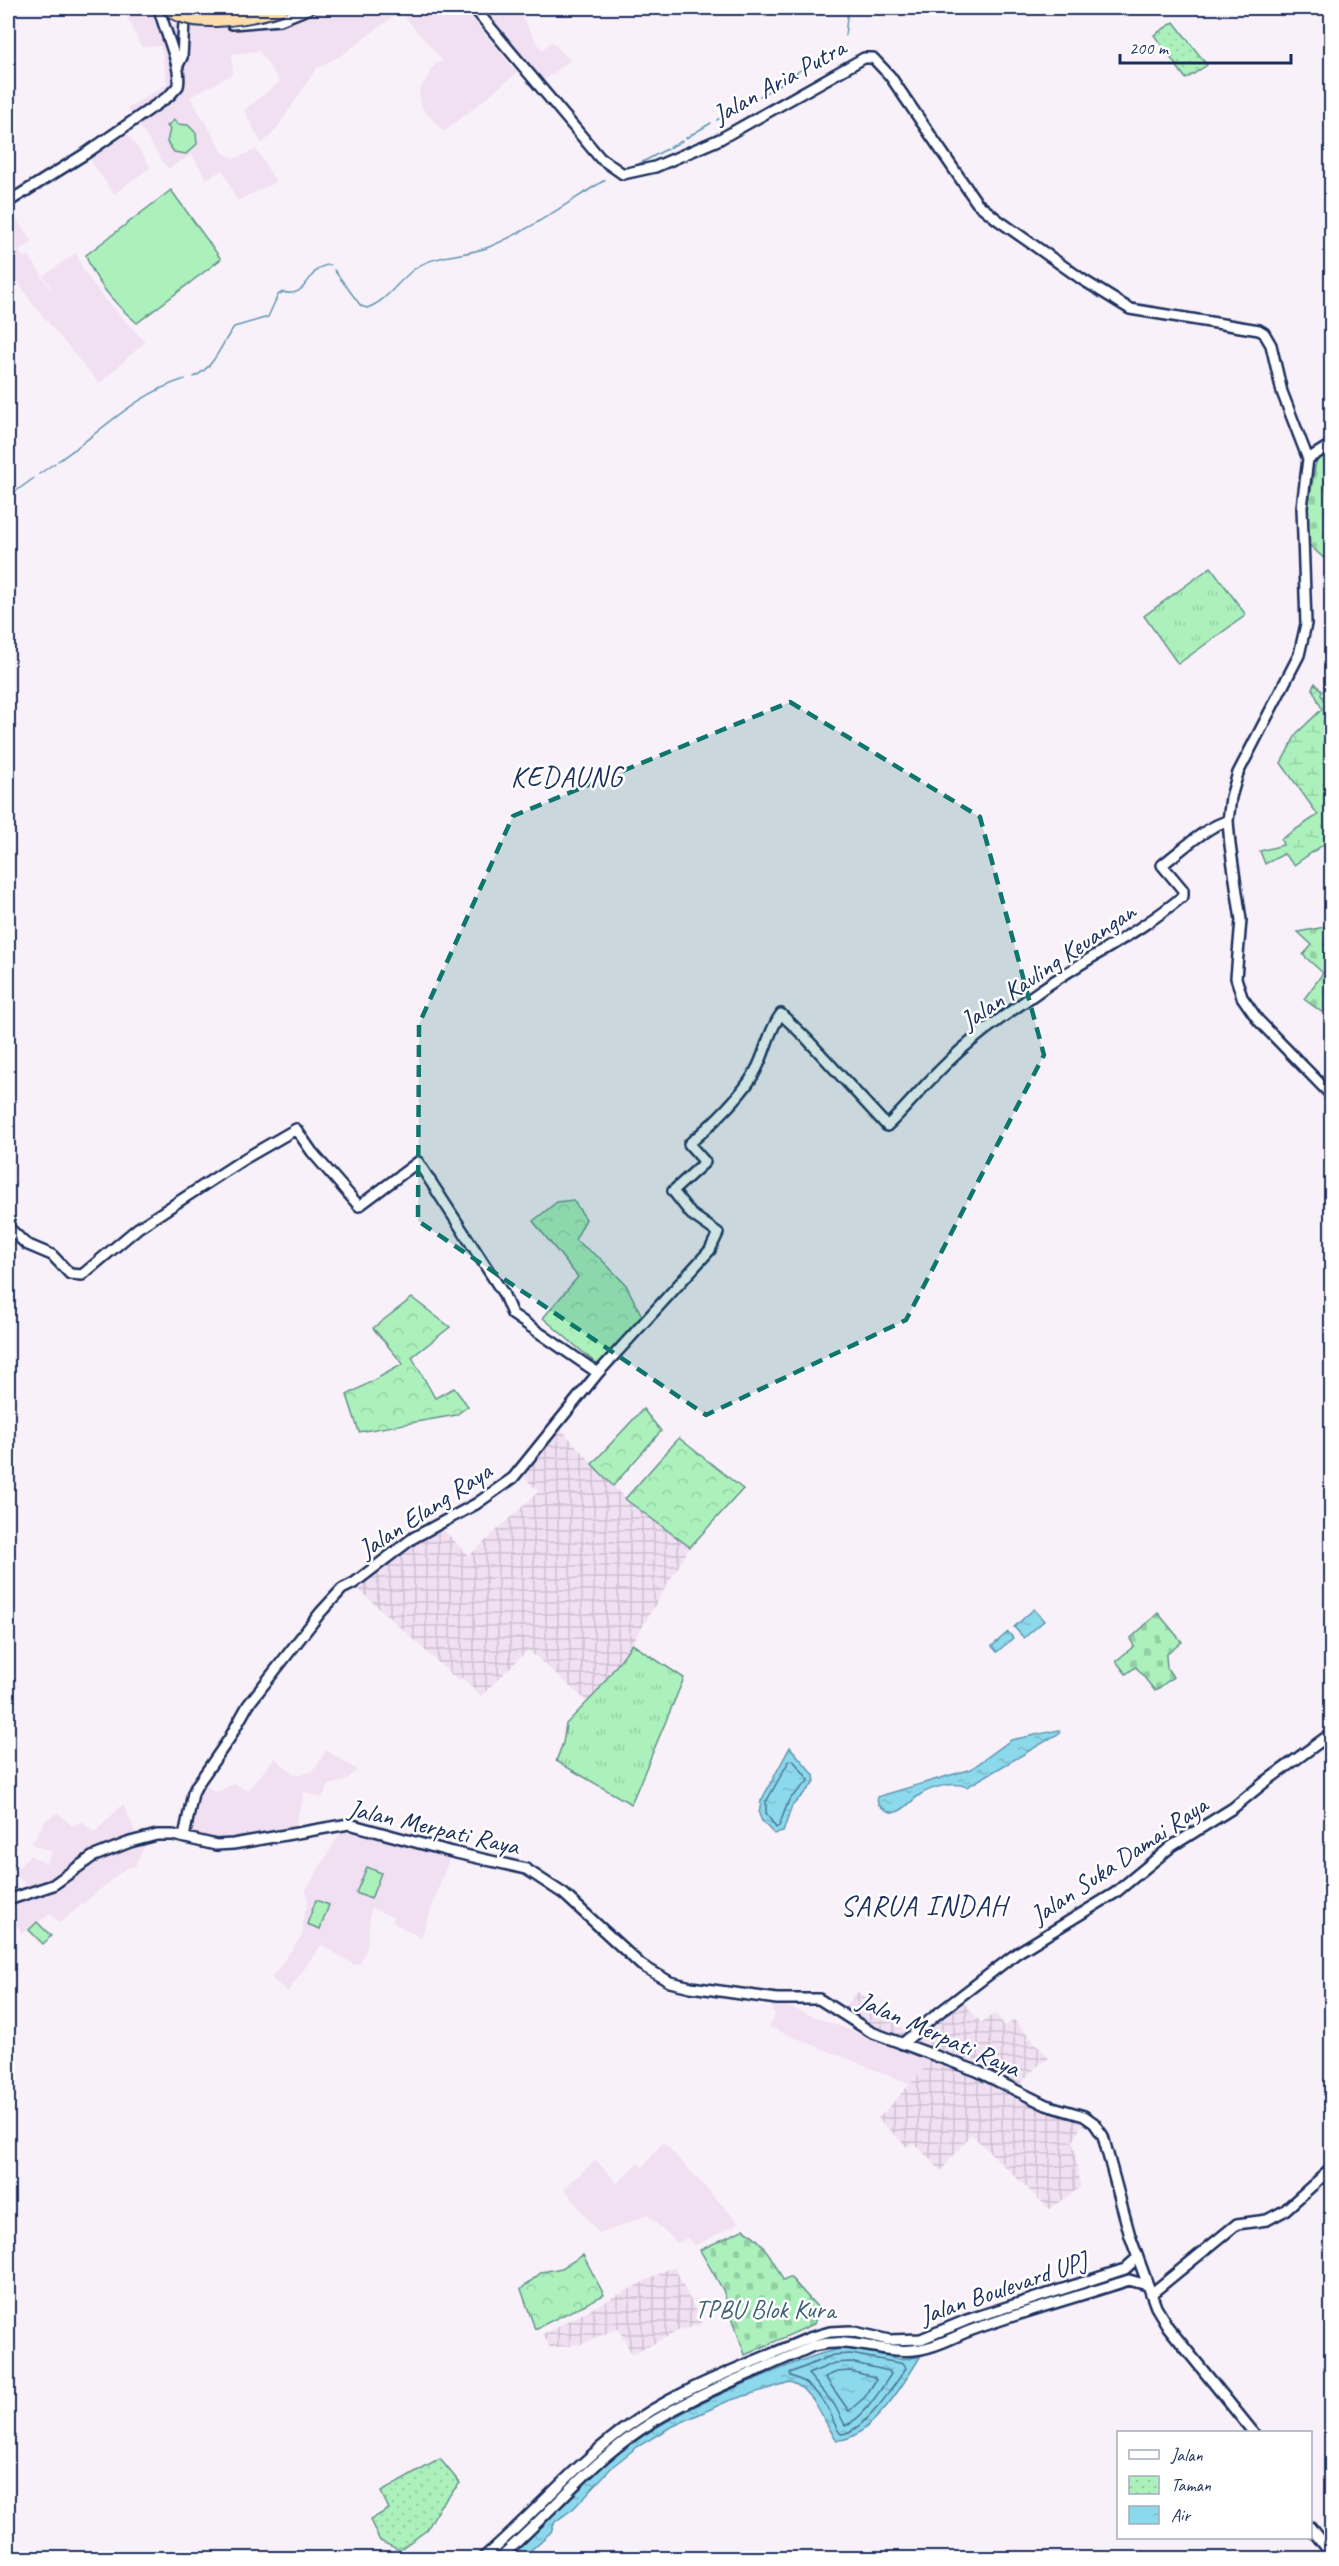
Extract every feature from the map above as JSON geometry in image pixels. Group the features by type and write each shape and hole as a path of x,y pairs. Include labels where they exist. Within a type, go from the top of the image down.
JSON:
{"highway":[{"path":"168,8 182,17 201,21 284,8"},
{"path":"183,8 205,13 246,8"}],"street":[{"path":"161,8 170,15 192,24 264,23 298,14 310,8"},
{"path":"161,8 173,57 178,65"},
{"path":"194,8 211,8"},
{"path":"264,23 269,16 269,8"},
{"path":"284,8 298,14"},
{"name":"Jalan Aria Putra","path":"468,8 587,151 620,172 636,173 655,167 727,135 837,71 868,57 873,58 884,67 982,207 1083,280 1130,309 1259,330 1264,333 1271,345 1282,392 1308,459"},
{"name":"Jalan Aria Putra","path":"474,8 600,158"},
{"path":"8,202 85,154 170,96 178,86 178,65 182,57 184,22"},
{"path":"1332,444 1308,459 1302,507 1306,588 1303,643 1278,698 1238,773 1231,797 1228,821 1241,920 1236,978 1242,997 1257,1020 1332,1096"},
{"name":"Jalan Kavling Keuangan","path":"718,1233 691,1214 672,1191 705,1162 689,1144 711,1126 756,1071 775,1023 781,1014 887,1126 908,1107 943,1066 986,1030 1051,983 1137,931 1183,896 1183,890 1162,865 1204,834 1228,821"},
{"path":"8,1227 26,1244 52,1255 70,1274 82,1275 138,1228 244,1159 296,1129 312,1152 359,1206 418,1162 503,1293 512,1314 598,1373"},
{"name":"Jalan Elang Raya","path":"184,1837 193,1793 197,1785 229,1739 248,1704 320,1613 342,1589 354,1583 412,1538 457,1515 513,1478 598,1373 710,1250 718,1233"},
{"name":"Jalan Suka Damai Raya","path":"902,2044 936,2014 1017,1953 1115,1893 1172,1846 1224,1814 1332,1733"},
{"name":"Jalan Merpati Raya","path":"8,1900 53,1885 92,1857 130,1842 157,1835 184,1837 216,1845 349,1824 526,1869 564,1894 641,1965 670,1982 777,1999 819,1999 857,2025 977,2072 1030,2098 1084,2116 1094,2123 1102,2136 1137,2258 1149,2290 1168,2327 1251,2431"},
{"path":"1125,2269 1129,2280 1149,2290 1237,2224 1266,2220 1284,2211 1332,2168"},
{"name":"Jalan Boulevard UPJ","path":"483,2559 535,2512 568,2476 613,2437 679,2395 809,2338 830,2332 850,2331 889,2340 921,2339 967,2320 1125,2269 1137,2258"},
{"name":"Jalan Boulevard UPJ","path":"499,2559 593,2467 628,2438 684,2405 813,2346 830,2342 847,2342 889,2351 923,2349 972,2330 1129,2280"},
{"path":"1312,2529 1332,2555"}],"highlighted area":[{"path":"790,702 980,817 1044,1055 906,1320 706,1415 418,1221 419,1024 513,816"}],"shaded area":[{"path":"123,8 156,8 160,15 180,28 289,19 314,8 464,8 517,73 444,132 421,107 419,91 433,67 442,60 400,12 342,55 316,69 276,130 262,144 244,110 280,82 259,51 232,54 233,74 190,97 223,152 234,159 256,149 276,182 237,201 223,170 206,179 192,154 168,169 127,108 167,84 161,46 141,47"},
{"path":"482,8 516,8 542,50 552,41 570,61 543,81"},
{"path":"125,130 151,167 114,194 88,157"},
{"path":"16,218 33,242 19,251 24,258 29,255 50,289 52,289 43,276 76,253 83,270 104,298 145,342 99,384 32,303 8,269 8,223"},
{"path":"559,1427 625,1499 690,1547 632,1644 588,1702 528,1650 481,1696 462,1678 458,1681 353,1584 437,1523 469,1556 539,1491 519,1473"},
{"path":"326,1750 357,1770 345,1781 329,1785 322,1798 305,1792 294,1830 215,1842 183,1834 189,1778 217,1792 235,1783 247,1791 275,1758 295,1775 310,1772"},
{"path":"123,1804 138,1838 148,1839 135,1866 126,1868 60,1923 50,1914 22,1934 18,1926 8,1930 8,1896 33,1890 13,1873 30,1855 46,1864 52,1852 31,1844 46,1820 58,1812 72,1826 82,1821 94,1833"},
{"path":"342,1830 373,1836 449,1859 421,1938 392,1922 394,1918 371,1908 367,1947 360,1963 355,1965 321,1945 288,1992 271,1978 303,1934 302,1921 308,1902 306,1890"},
{"path":"857,1992 870,1999 910,2035 958,1996 981,2023 995,2013 1005,2026 1014,2020 1049,2058 1035,2068 1019,2085 970,2060 902,2042 860,2024 843,2010"},
{"path":"769,2002 784,2005 931,2061 910,2084 769,2027 775,2015"},
{"path":"931,2061 943,2062 1083,2122 1073,2142 1081,2187 1049,2209 971,2134 941,2171 914,2143 907,2147 878,2119"},
{"path":"664,2143 739,2223 695,2246 687,2238 677,2243 648,2215 599,2234 564,2188 596,2160 617,2183 638,2163 643,2167"},
{"path":"674,2266 702,2324 678,2331 632,2355 618,2328 582,2344 550,2348 543,2334"}],"green space":[{"path":"1174,22 1207,65 1186,79 1154,35"},
{"path":"174,120 177,124 188,125 196,133 197,144 186,154 174,152 167,142 170,129 167,126"},
{"path":"171,190 221,259 137,323 107,292 94,274 86,255"},
{"path":"1331,449 1331,562 1309,545 1307,514 1316,461"},
{"path":"1211,567 1246,615 1178,664 1144,616"},
{"path":"1315,683 1331,708 1331,839 1294,865 1284,854 1265,864 1260,851 1283,845 1281,839 1318,815 1281,763 1297,733 1322,709 1312,688"},
{"path":"1331,926 1332,1014 1330,1018 1304,999 1323,973 1303,955 1312,945 1298,932"},
{"path":"573,1200 586,1219 575,1240 601,1259 626,1285 645,1322 599,1366 543,1318 578,1277 533,1221 557,1202"},
{"path":"412,1298 450,1327 412,1357 435,1398 454,1388 468,1406 456,1415 359,1432 347,1395 403,1364 373,1328"},
{"path":"643,1409 661,1431 613,1486 592,1464"},
{"path":"679,1438 743,1489 690,1547 625,1499"},
{"path":"1158,1613 1182,1642 1166,1655 1167,1668 1173,1677 1155,1691 1136,1667 1126,1674 1116,1661 1134,1646 1130,1639"},
{"path":"632,1644 684,1678 631,1804 556,1761 563,1743 566,1724 597,1692"},
{"path":"367,1867 381,1873 371,1899 356,1893"},
{"path":"316,1900 329,1905 320,1929 307,1924"},
{"path":"37,1922 51,1936 43,1944 29,1930"},
{"name":"TPBU Blok Kura","path":"744,2229 757,2239 767,2252 783,2280 790,2277 819,2309 814,2324 745,2355 723,2290 700,2250"},
{"path":"583,2255 604,2295 535,2329 521,2289 542,2272 562,2268"},
{"path":"440,2459 460,2483 440,2506 427,2530 399,2550 380,2541 370,2520 389,2509 381,2492"}],"water":[{"path":"1034,1609 1044,1621 1024,1638 1014,1627"},
{"path":"1008,1632 1013,1638 997,1652 992,1646"},
{"path":"1059,1730 1060,1733 967,1787 950,1785 931,1789 896,1812 885,1810 878,1804 877,1797 971,1769 1011,1740"},
{"path":"790,1747 814,1775 815,1782 792,1806 783,1832 774,1834 759,1814 761,1801"},
{"path":"852,2348 899,2359 920,2357 896,2395 861,2431 849,2438 837,2440 813,2399 799,2386 790,2382 728,2401 669,2428 637,2447 613,2466 574,2508 555,2522 551,2532 530,2551 527,2558 509,2558 600,2469 649,2432 706,2401 765,2375 818,2355"}],"waterway":[{"path":"845,36 848,8"},
{"path":"831,55 840,51"},
{"path":"807,65 821,57"},
{"path":"760,96 803,68"},
{"path":"717,120 755,98"},
{"path":"686,138 711,123"},
{"path":"633,167 682,141"},
{"path":"334,270 361,306 367,308 381,300 417,267 433,260 489,247 534,224 605,180"},
{"path":"194,377 213,361 234,327 268,317 278,295 283,292 298,291 317,270 322,266 330,265"},
{"path":"58,461 134,404 150,394 185,379"},
{"path":"39,474 55,463"},
{"path":"8,497 34,478"}],"district":[{"name":"KEDAUNG","path":"567,776"},
{"name":"SARUA INDAH","path":"924,1905"}]}
